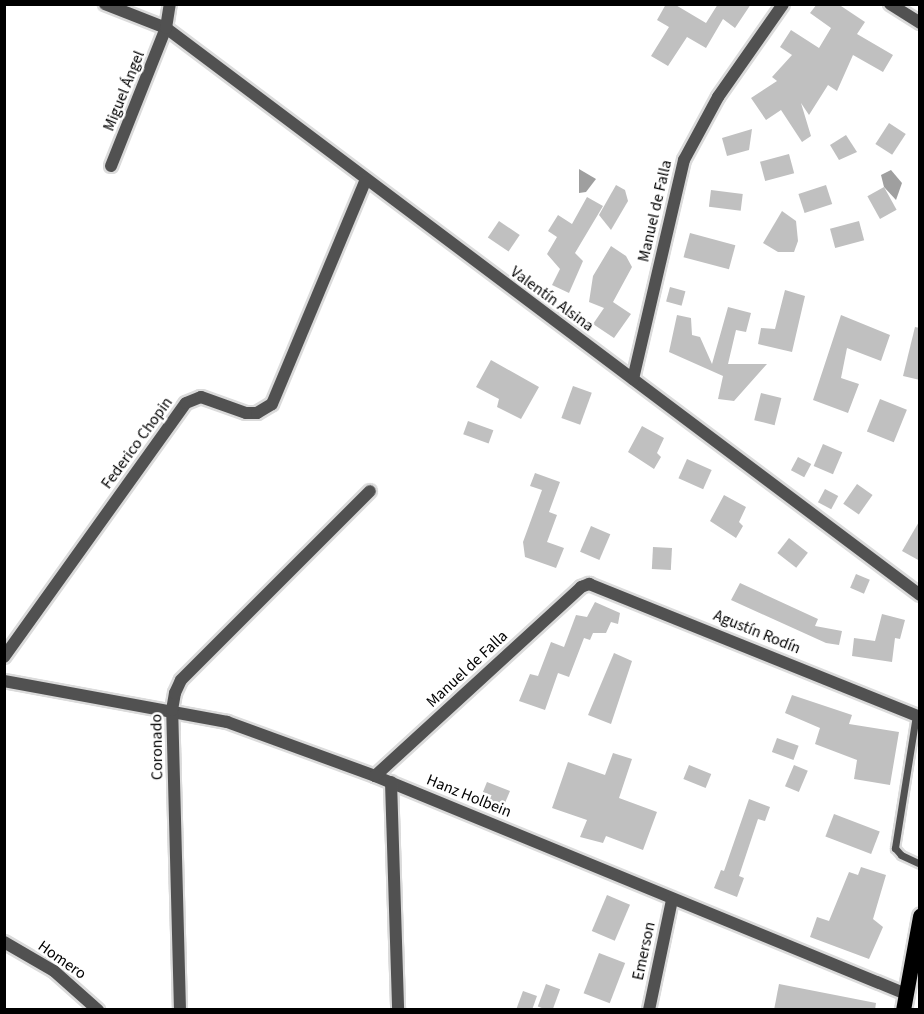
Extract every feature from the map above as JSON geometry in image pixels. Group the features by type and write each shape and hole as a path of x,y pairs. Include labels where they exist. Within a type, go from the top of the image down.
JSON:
{"main road":[{"path":"904,1002 917,951 920,916"}],"street":[{"name":"Valentín Alsina","path":"105,4 166,28 365,182 920,595"},
{"name":"Miguel Ángel","path":"111,166 166,28 170,4"},
{"name":"Manuel de Falla","path":"633,380 684,160 718,98 783,4"},
{"path":"890,4 920,23"},
{"name":"Federico Chopin","path":"4,657 186,403 201,397 246,413 257,413 272,404 365,182"},
{"name":"Coronado","path":"180,1010 172,710 182,680 370,491"},
{"name":"Agustín Rodín","path":"581,587 597,585 918,716"},
{"name":"Manuel de Falla","path":"375,776 581,587"},
{"name":"Hanz Holbein","path":"4,681 172,710 227,722 391,782 672,900 904,1002"},
{"path":"391,782 398,1010"},
{"name":"Emerson","path":"649,1010 672,900"},
{"name":"Homero","path":"4,942 54,971 98,1010"}],"lane":[{"path":"918,716 895,848 920,864"}],"shaded area":[{"path":"579,169 596,179 586,192 579,193"},
{"path":"891,170 902,183 896,200 884,187 881,175"}],"building":[{"path":"666,4 674,4 706,23 718,4 751,4 735,28 723,19 706,48 687,37 668,66 651,56 669,27 657,20"},
{"path":"817,4 838,4 865,22 857,34 893,55 883,72 853,55 837,91 828,85 809,115 801,103 811,136 802,142 781,110 766,120 751,98 777,81 772,77 792,55 780,47 791,30 819,48 831,28 810,13"},
{"path":"889,123 906,134 892,155 875,144"},
{"path":"752,129 749,150 727,156 722,138"},
{"path":"846,135 857,152 839,160 830,145"},
{"path":"789,154 794,173 765,181 760,162"},
{"path":"616,185 625,190 628,201 611,230 599,215"},
{"path":"826,185 832,204 805,213 798,194"},
{"path":"884,187 897,210 880,219 867,196"},
{"path":"711,190 743,194 741,211 709,207"},
{"path":"587,197 603,206 575,253 583,261 569,293 552,285 560,269 547,254 557,237 548,231 558,215 572,224"},
{"path":"782,211 796,221 798,241 794,252 778,252 763,243"},
{"path":"499,221 520,235 509,252 488,238"},
{"path":"859,221 864,240 835,248 830,229"},
{"path":"690,233 735,245 729,269 684,257"},
{"path":"611,246 626,256 632,267 613,302 631,314 614,338 593,324 604,308 589,302 593,276"},
{"path":"670,287 685,291 682,306 666,301"},
{"path":"785,290 805,296 792,352 758,344 761,328 775,329"},
{"path":"728,307 751,313 746,332 736,330 728,364 767,364 734,401 718,399 723,376 669,352 677,315 691,318 692,335 700,337 712,364"},
{"path":"841,315 890,335 881,361 847,348 841,378 859,384 848,413 813,400"},
{"path":"915,327 920,328 920,380 903,376"},
{"path":"491,360 539,387 521,419 497,407 499,399 476,387"},
{"path":"573,386 592,393 580,425 561,418"},
{"path":"761,393 781,398 775,425 754,420"},
{"path":"880,399 907,410 894,442 867,431"},
{"path":"468,421 493,430 489,443 463,434"},
{"path":"642,426 664,438 657,453 661,457 654,469 628,452"},
{"path":"823,444 842,452 833,474 814,466"},
{"path":"798,457 811,464 804,477 791,470"},
{"path":"687,459 712,470 703,489 678,478"},
{"path":"535,473 560,482 549,512 557,515 547,542 564,548 556,568 525,557 523,542 542,490 530,486"},
{"path":"857,484 873,495 859,515 843,504"},
{"path":"825,489 838,496 831,509 818,502"},
{"path":"724,495 746,507 739,522 743,526 736,538 710,521"},
{"path":"920,520 920,561 902,551"},
{"path":"591,526 610,534 599,560 580,552"},
{"path":"789,538 808,553 796,568 777,553"},
{"path":"653,547 672,548 671,570 652,569"},
{"path":"856,574 870,580 864,594 850,588"},
{"path":"740,583 818,619 815,626 842,631 839,645 826,643 731,600"},
{"path":"595,602 620,613 618,624 611,622 606,633 593,633 590,640 584,638 569,677 558,673 545,710 519,701 530,674 538,676 551,642 564,647 576,615 587,617"},
{"path":"882,614 905,620 900,639 895,638 892,662 852,656 854,638 875,641"},
{"path":"614,653 632,661 611,724 588,715"},
{"path":"792,695 852,715 849,724 899,732 890,785 854,779 857,760 815,744 820,728 785,713"},
{"path":"777,738 799,746 793,760 772,752"},
{"path":"613,753 632,759 619,798 657,812 643,850 606,836 603,843 580,837 587,820 552,808 568,762 605,775"},
{"path":"689,765 711,774 706,788 683,779"},
{"path":"794,765 808,771 799,792 785,786"},
{"path":"487,782 510,791 502,810 478,804"},
{"path":"749,799 770,807 765,821 758,819 739,876 744,878 737,897 714,888 721,870 724,871"},
{"path":"834,814 880,832 871,854 825,836"},
{"path":"861,867 886,875 873,919 883,927 869,959 810,937 817,917 829,921 849,872 858,875"},
{"path":"607,895 630,905 615,941 592,931"},
{"path":"599,953 625,963 610,1003 584,993"},
{"path":"546,984 560,989 552,1010 538,1007"},
{"path":"779,984 876,1003 875,1010 774,1010"},
{"path":"523,991 537,996 532,1010 516,1010"}]}
